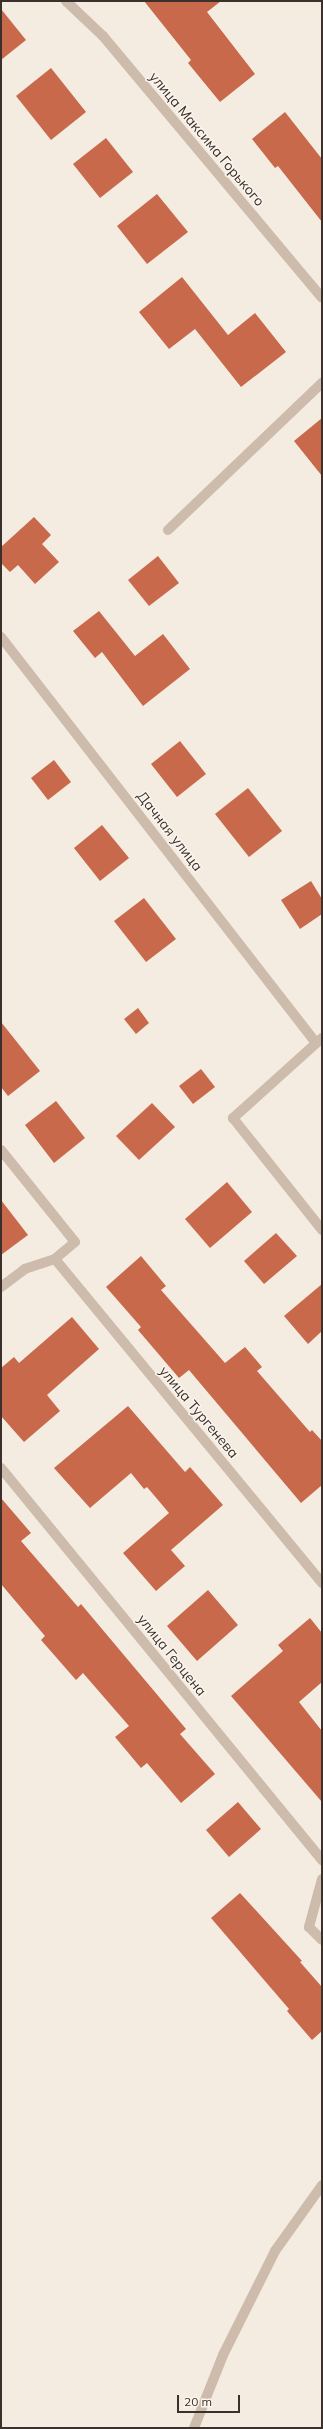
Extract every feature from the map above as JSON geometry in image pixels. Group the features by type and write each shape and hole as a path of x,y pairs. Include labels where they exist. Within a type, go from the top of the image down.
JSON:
{"street":[{"name":"улица Максима Горького","path":"66,1 103,36 322,298"},
{"path":"168,530 322,383"},
{"name":"Дачная улица","path":"1,637 319,1040"},
{"path":"319,1040 233,1118 322,1230"},
{"path":"1,1150 75,1242 55,1259 25,1269 1,1287"},
{"name":"улица Тургенева","path":"55,1259 322,1583"},
{"name":"улица Герцена","path":"1,1468 322,1860"},
{"path":"322,1879 309,1927 322,1940"},
{"path":"194,2428 223,2356 275,2251 322,2185"}],"building":[{"path":"144,1 221,1 207,12 255,74 220,102 188,63 191,60"},
{"path":"1,9 26,40 1,60"},
{"path":"51,68 86,112 51,140 16,96"},
{"path":"285,112 322,159 322,222 278,166 275,168 252,139"},
{"path":"106,138 133,172 100,198 73,164"},
{"path":"157,194 188,232 147,264 117,226"},
{"path":"182,277 228,335 255,313 286,352 241,387 195,329 169,349 139,312"},
{"path":"322,418 322,476 294,441"},
{"path":"34,517 51,535 42,544 59,562 35,584 18,565 10,572 1,563 1,547"},
{"path":"158,556 179,583 149,606 128,580"},
{"path":"99,611 135,656 163,634 190,669 143,706 102,652 95,658 73,631"},
{"path":"180,741 206,774 177,797 151,764"},
{"path":"54,760 71,782 48,800 31,778"},
{"path":"248,788 282,831 249,857 215,814"},
{"path":"102,825 129,858 100,881 74,848"},
{"path":"311,881 322,899 322,914 300,929 281,900"},
{"path":"144,898 176,939 146,962 114,921"},
{"path":"138,1008 149,1023 136,1034 124,1019"},
{"path":"1,1022 40,1071 8,1096 1,1087"},
{"path":"201,1069 215,1087 193,1104 179,1086"},
{"path":"56,1101 85,1138 54,1163 25,1125"},
{"path":"152,1103 175,1127 139,1160 116,1136"},
{"path":"227,1182 252,1212 210,1248 185,1219"},
{"path":"1,1200 28,1235 1,1255"},
{"path":"276,1233 297,1256 264,1284 244,1261"},
{"path":"141,1256 166,1286 161,1290 225,1363 245,1347 262,1367 257,1371 310,1432 312,1430 322,1441 322,1485 301,1503 189,1370 179,1378 138,1330 141,1327 106,1287"},
{"path":"322,1284 322,1331 308,1344 284,1316"},
{"path":"72,1317 99,1349 47,1395 60,1411 24,1442 1,1416 1,1368 14,1357 19,1363"},
{"path":"128,1406 185,1472 190,1467 223,1505 171,1550 185,1566 156,1591 123,1553 169,1513 147,1487 144,1489 131,1473 90,1508 54,1468"},
{"path":"1,1498 31,1533 21,1541 78,1607 81,1604 186,1729 180,1734 215,1774 181,1803 147,1763 141,1768 115,1737 129,1726 83,1673 76,1680 41,1640 45,1636 1,1584"},
{"path":"208,1590 238,1625 197,1661 167,1626"},
{"path":"310,1618 322,1633 322,1682 299,1702 322,1731 322,1802 231,1696 283,1651 278,1645"},
{"path":"238,1802 261,1829 229,1857 206,1830"},
{"path":"240,1893 302,1961 300,1962 322,1987 322,2031 312,2040 287,2011 289,2009 211,1918"}]}
